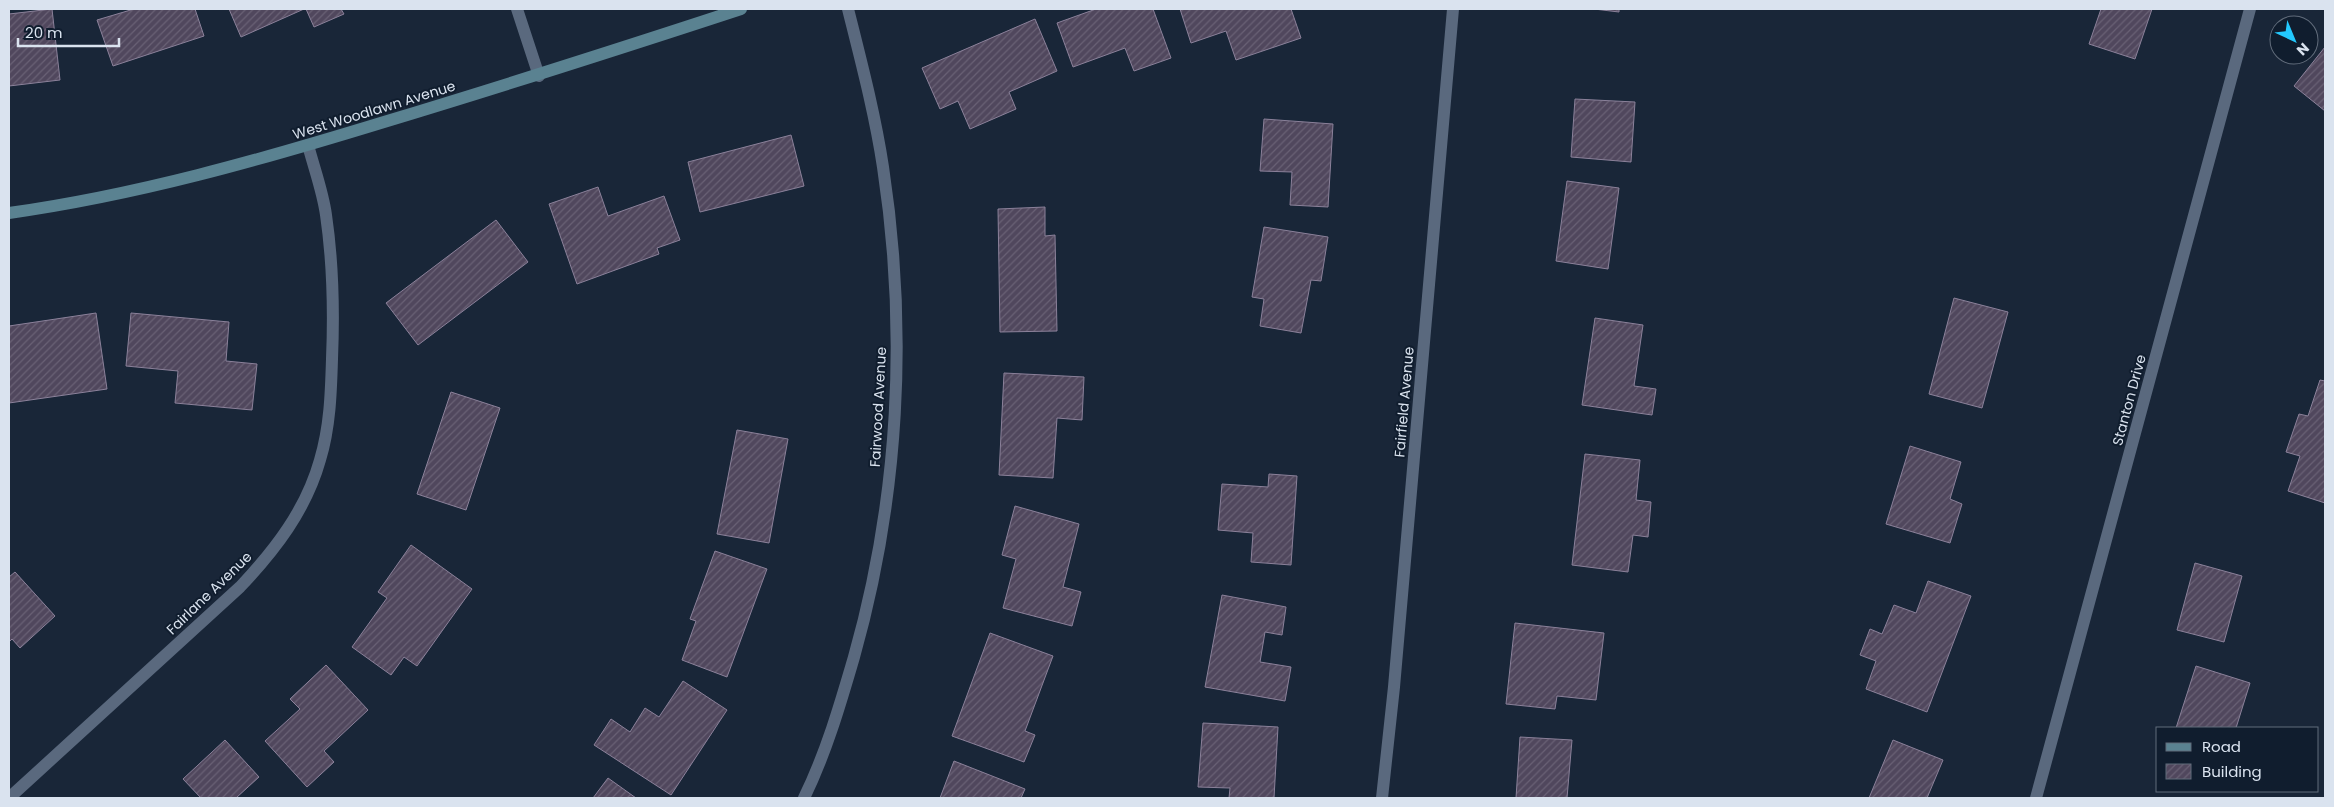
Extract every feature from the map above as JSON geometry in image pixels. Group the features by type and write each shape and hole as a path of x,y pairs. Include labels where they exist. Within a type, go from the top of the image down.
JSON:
{"street":[{"path":"517,9 538,76"},
{"name":"West Woodlawn Avenue","path":"9,214 148,189 308,145 538,76 741,9"},
{"name":"Fairwood Avenue","path":"804,798 837,716 868,607 882,534 889,479 896,390 897,315 892,241 885,185 869,93 848,9"},
{"name":"Fairfield Avenue","path":"1382,798 1394,687 1453,9"},
{"name":"Stanton Drive","path":"2036,798 2250,9"},
{"name":"Fairlane Avenue","path":"9,798 240,587 266,560 288,529 306,496 320,461 330,412 334,298 326,214 308,145"}],"building":[{"path":"52,9 60,80 9,86 9,14"},
{"path":"134,9 195,9 204,36 113,66 97,20"},
{"path":"229,9 304,9 241,37"},
{"path":"306,9 341,9 344,14 314,27"},
{"path":"1096,9 1153,9 1171,58 1134,71 1125,48 1073,67 1057,23"},
{"path":"1180,9 1291,9 1301,38 1236,60 1226,31 1191,43"},
{"path":"1594,9 1619,9 1619,12"},
{"path":"2101,9 2152,9 2135,59 2089,44"},
{"path":"1035,19 1057,71 1009,92 1016,109 970,129 958,101 940,109 922,68"},
{"path":"2325,47 2325,111 2294,86 2311,65 2319,65 2319,55"},
{"path":"1575,99 1635,102 1631,162 1571,157"},
{"path":"1264,119 1333,124 1328,207 1290,205 1292,172 1260,171"},
{"path":"791,135 804,186 700,212 688,162"},
{"path":"1567,181 1619,188 1608,269 1556,261"},
{"path":"598,187 608,216 664,196 680,240 657,248 659,254 577,284 549,204"},
{"path":"1045,207 1045,236 1055,235 1057,331 1000,332 998,209"},
{"path":"496,220 528,262 418,345 386,303"},
{"path":"1264,227 1328,237 1321,281 1311,280 1301,333 1260,326 1264,299 1252,297"},
{"path":"1954,298 2008,312 1982,408 1929,394"},
{"path":"96,313 107,389 9,403 9,326"},
{"path":"131,313 229,322 226,361 257,364 252,410 175,403 178,371 126,366"},
{"path":"1595,318 1643,325 1634,386 1656,389 1652,415 1582,405"},
{"path":"1004,373 1084,377 1082,420 1057,418 1053,478 999,475"},
{"path":"2320,380 2325,381 2325,503 2288,491 2300,456 2286,452 2299,414 2308,416"},
{"path":"451,392 500,408 466,510 417,494"},
{"path":"737,430 788,439 769,543 717,534"},
{"path":"1910,446 1961,462 1950,499 1962,504 1950,543 1886,524"},
{"path":"1585,454 1640,460 1636,500 1651,502 1648,537 1633,535 1628,572 1572,565"},
{"path":"1269,474 1297,476 1291,565 1251,562 1253,533 1218,530 1222,484 1268,487"},
{"path":"1015,506 1079,524 1063,587 1081,592 1072,626 1003,608 1016,559 1002,555"},
{"path":"411,545 472,589 417,666 404,657 391,675 352,647 387,598 378,592"},
{"path":"715,551 767,569 727,677 682,660 696,621 690,619"},
{"path":"2195,563 2242,576 2224,642 2177,630"},
{"path":"15,572 55,616 20,648 12,639 9,642 9,577"},
{"path":"1928,581 1971,596 1927,712 1866,689 1876,661 1860,655 1870,629 1882,634 1894,605 1916,613"},
{"path":"1222,595 1286,607 1282,635 1265,632 1260,662 1291,667 1285,701 1205,687"},
{"path":"1515,623 1604,633 1596,700 1557,696 1555,709 1506,704"},
{"path":"990,633 1053,656 1025,731 1035,735 1024,762 952,736"},
{"path":"326,665 368,710 324,751 334,762 307,787 265,741 300,709 290,699"},
{"path":"2196,666 2250,683 2236,727 2176,727"},
{"path":"683,681 727,710 671,795 594,745 611,719 630,732 645,708 659,717"},
{"path":"1203,723 1278,727 1274,798 1229,798 1230,788 1198,787"},
{"path":"1520,737 1572,740 1567,798 1516,798"},
{"path":"225,740 259,777 236,798 201,798 183,779"},
{"path":"1893,740 1943,760 1927,798 1869,798"},
{"path":"954,761 1025,789 1021,798 940,798"},
{"path":"608,778 636,798 593,798"}]}
